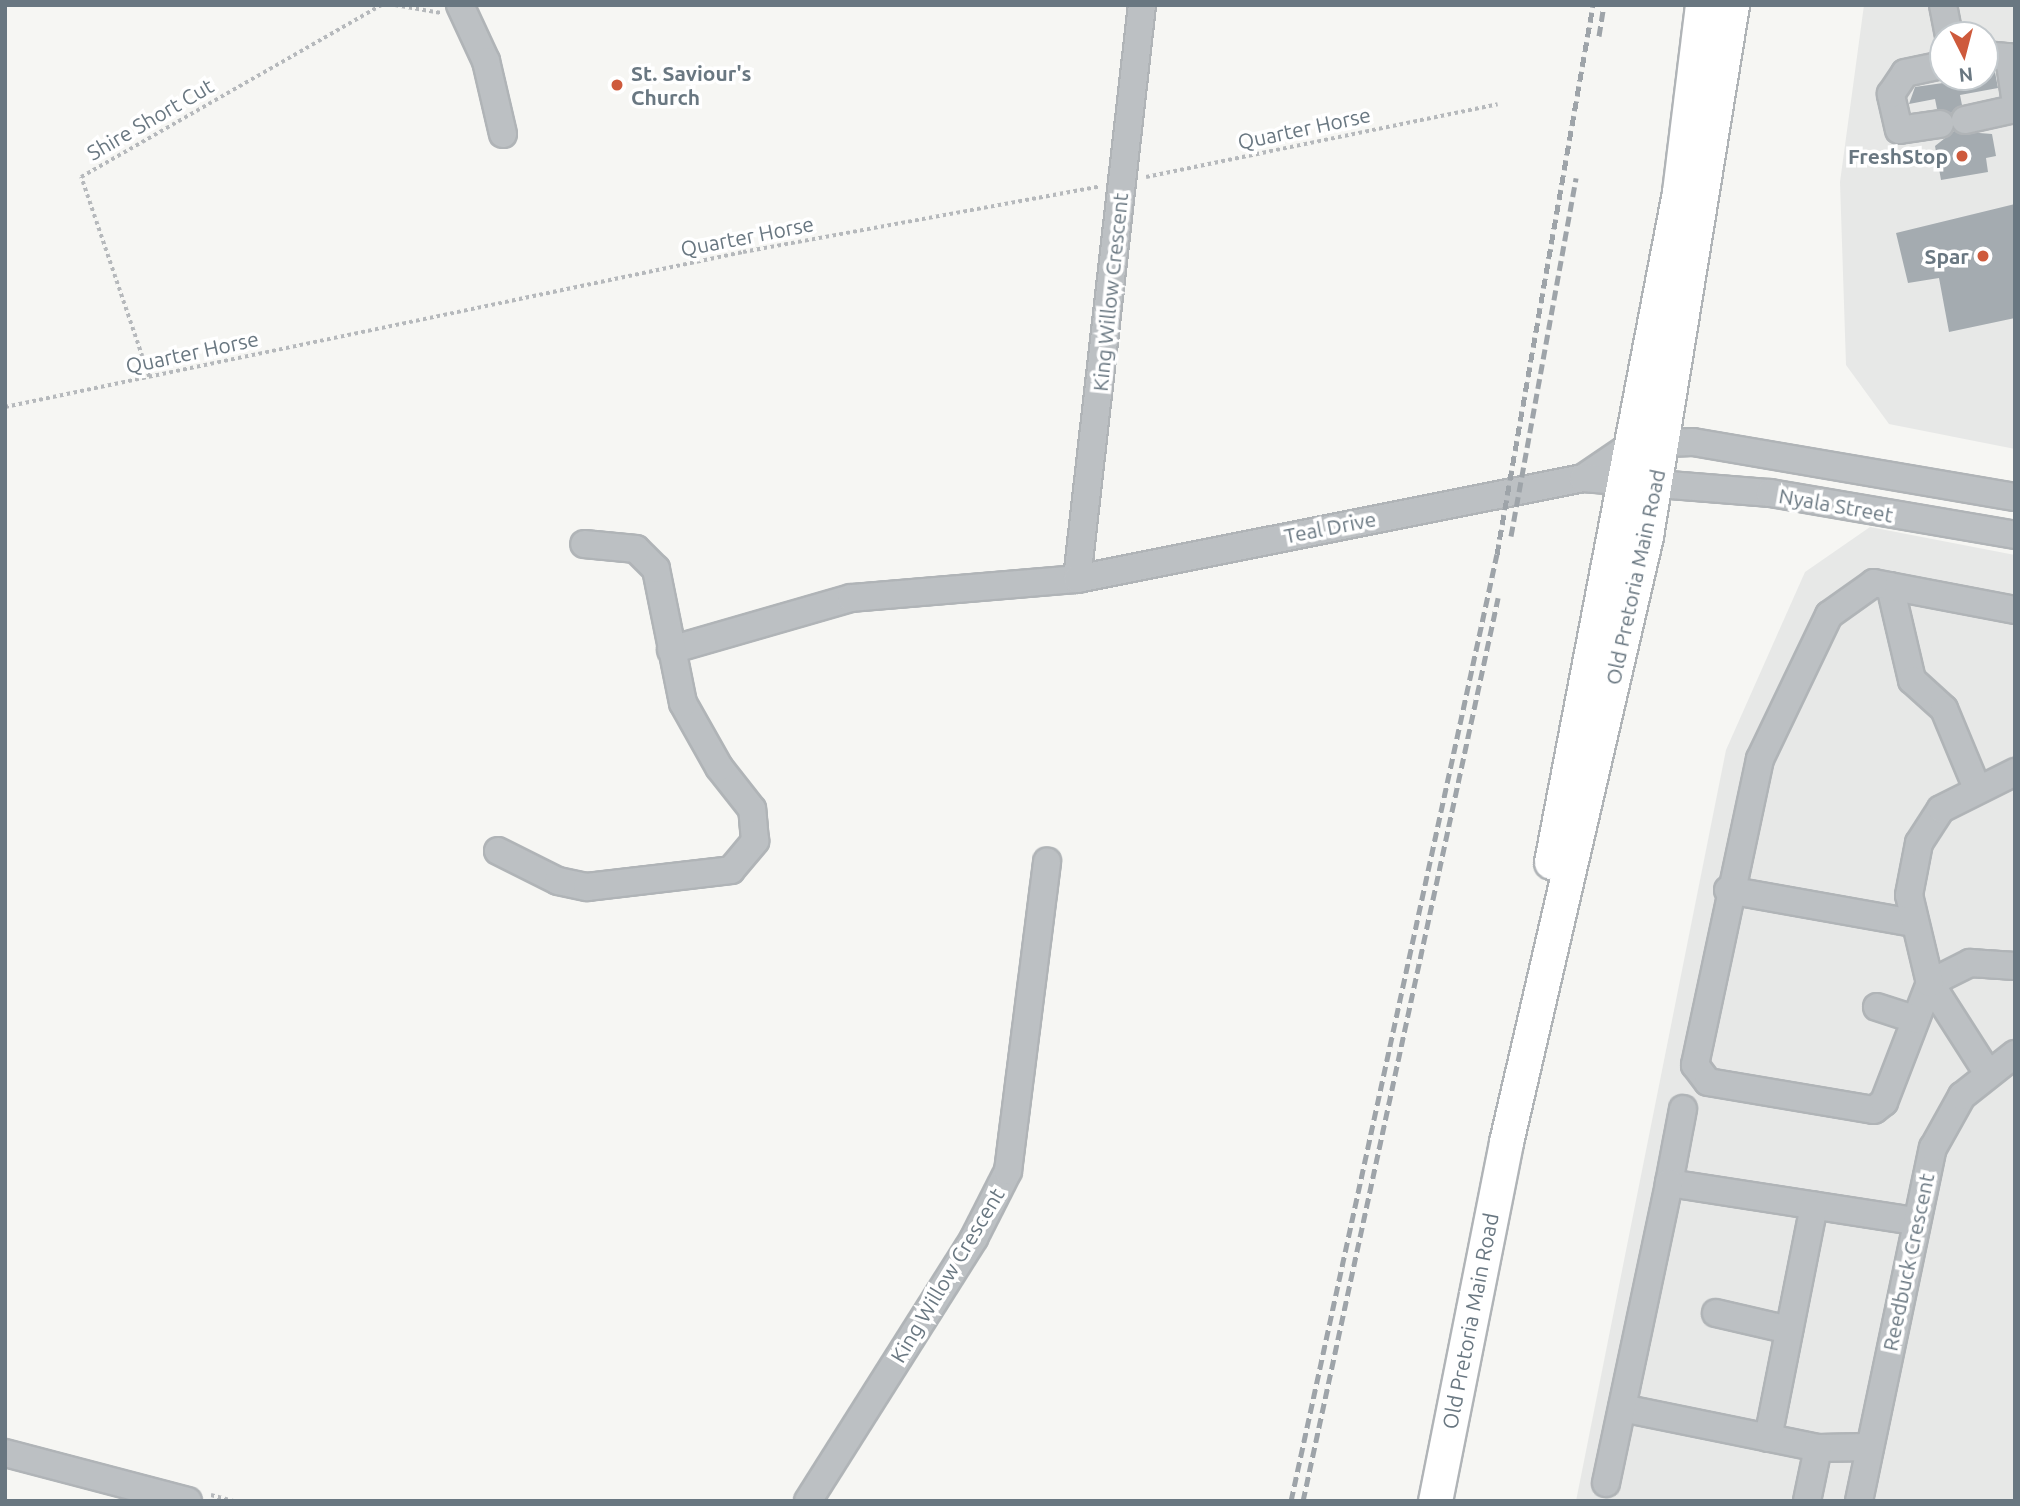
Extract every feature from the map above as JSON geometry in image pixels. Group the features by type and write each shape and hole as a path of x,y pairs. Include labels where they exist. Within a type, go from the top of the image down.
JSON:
{"main road":[{"name":"Old Pretoria Main Road","path":"1647,443 1702,5"},
{"name":"Old Pretoria Main Road","path":"1435,1501 1506,1142 1501,1097 1639,486 1732,5"}],"street":[{"name":"King Willow Crescent","path":"1077,579 1142,5"},
{"path":"463,9 486,61 503,134"},
{"path":"1999,56 2009,57 2015,97"},
{"path":"1929,68 1905,73 1891,94 1899,130 2010,110 2015,104"},
{"name":"Teal Drive","path":"671,650 851,598 1077,579 1583,478 1647,443"},
{"name":"Nyala Street","path":"1647,443 1777,453 2015,497"},
{"name":"Teal Drive","path":"1583,478 1639,486"},
{"name":"Nyala Street","path":"1639,486 1770,494 2015,535"},
{"path":"498,851 525,867 587,887 701,876 742,863 755,841 755,815 689,717 671,650 664,595 648,556 615,544 584,544"},
{"path":"2015,610 1874,583 1829,615 1814,636 1760,758 1728,890 1696,1048 1695,1065 1707,1082 1874,1110 1884,1101 1930,983 1970,963 2015,966"},
{"path":"1890,586 1912,680 1944,709 1976,786"},
{"path":"1987,1072 1930,983 1913,923 1909,895 1923,833 1941,809 1976,786 2015,772"},
{"name":"King Willow Crescent","path":"808,1501 974,1238 1008,1171 1047,861"},
{"path":"1728,890 1913,923"},
{"path":"1877,1007 1915,1019"},
{"name":"Reedbuck Crescent","path":"1859,1501 1915,1221 1942,1126 1987,1072 2015,1054"},
{"path":"1606,1483 1683,1109"},
{"path":"1669,1183 1915,1221"},
{"path":"1768,1438 1814,1205"},
{"path":"1716,1313 1789,1330"},
{"path":"1622,1408 1818,1448 1870,1447"},
{"path":"1807,1501 1818,1448"},
{"path":"5,1454 177,1499"}],"path":[{"name":"Shire Short Cut","path":"149,377 81,177 381,5"},
{"path":"396,5 463,9"},
{"name":"Quarter Horse","path":"5,407 743,252 1122,182 1497,104"}],"shaded area":[{"path":"1864,5 2015,5 2015,449 1889,424 1846,365 1840,182"},
{"path":"1870,527 2015,555 2015,1501 1576,1501 1726,750 1805,572"}],"building":[{"path":"1929,85 1929,91 1982,91 1960,95 1962,105 1951,113 1937,109 1935,99 1909,104 1915,87"},
{"path":"1954,131 1992,134 1996,156 1986,158 1988,172 1941,180 1935,146"},
{"path":"2015,204 2015,318 1949,332 1939,278 1908,283 1896,233"}],"railway":[{"path":"1291,1501 1497,554 1593,5"},
{"path":"1599,36 1604,5"},
{"path":"1511,536 1576,178"},
{"path":"1303,1501 1498,598"}],"place":[{"name":"St. Saviour's Church","path":"617,85"},
{"name":"FreshStop","path":"1962,156"},
{"name":"Spar","path":"1983,256"}]}
